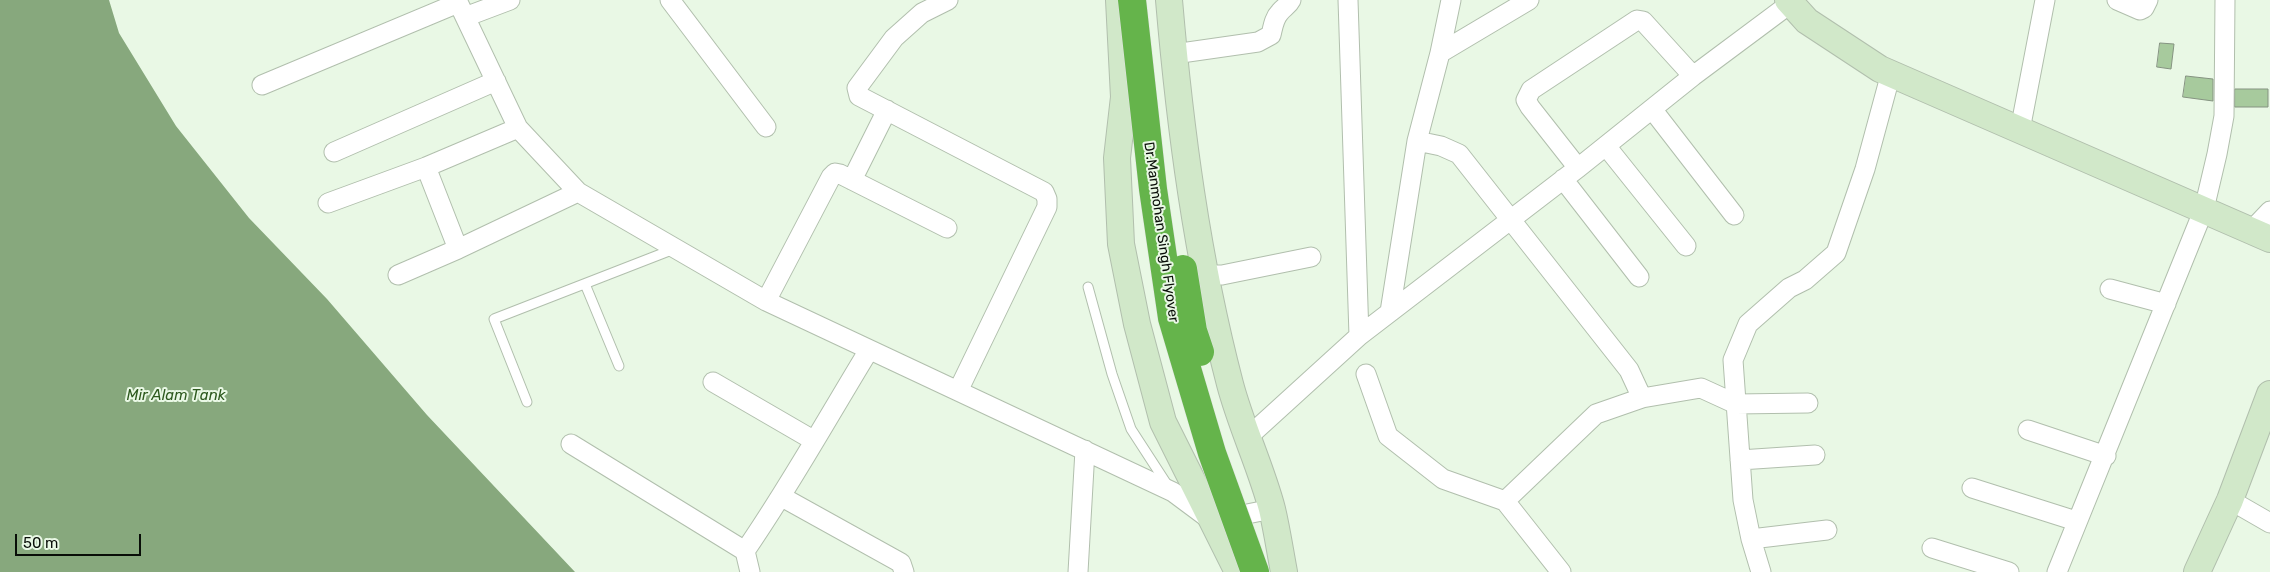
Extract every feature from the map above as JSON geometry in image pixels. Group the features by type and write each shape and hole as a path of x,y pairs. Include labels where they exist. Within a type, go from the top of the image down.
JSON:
{"highway":[{"name":"Dr.Manmohan Singh Flyover","path":"1132,0 1152,179 1172,318 1212,454 1255,572"},
{"name":"Dr.Manmohan Singh Flyover","path":"1149,0 1159,120 1193,331 1270,572"}],"street":[{"path":"262,85 460,6 510,0"},
{"path":"670,0 766,127"},
{"path":"948,0 922,13 894,38 857,88 858,96 1044,192 1047,199 1047,207 958,391"},
{"path":"1119,0 1124,97 1117,158 1120,244 1137,324 1163,422 1238,572"},
{"path":"1169,0 1190,190 1205,275 1230,385 1272,509 1284,572"},
{"path":"1174,54 1258,42 1271,35 1274,20 1291,0"},
{"path":"1348,0 1359,336"},
{"path":"1390,312 1417,141 1440,53 1451,0"},
{"path":"1440,53 1530,0"},
{"path":"2020,130 2045,0"},
{"path":"2116,0 2140,10 2144,8 2148,0"},
{"path":"2063,570 2076,521 2106,456 2204,209 2224,116 2225,0"},
{"path":"1248,437 1359,336 1511,220 1789,2 1807,21 1880,69 2260,235 2270,211"},
{"path":"460,6 518,128 578,192 766,301 1173,492 1212,521 1272,509"},
{"path":"1639,277 1570,173 1526,100 1531,90 1637,20 1643,22 1693,76"},
{"path":"1760,572 1743,500 1733,360 1748,324 1789,288 1805,280 1836,253 1865,169 1890,73"},
{"path":"334,152 496,81"},
{"path":"1652,109 1734,216"},
{"path":"852,180 887,110"},
{"path":"328,203 426,167 518,128"},
{"path":"1417,141 1442,146 1459,154 1629,370 1642,398"},
{"path":"1606,146 1686,246"},
{"path":"426,167 458,249"},
{"path":"766,301 831,176 835,173 947,228"},
{"path":"398,274 458,249 578,192"},
{"path":"1205,275 1222,275 1311,257"},
{"path":"2110,289 2166,304"},
{"path":"745,551 782,497 813,440 869,350"},
{"path":"1366,374 1388,436 1443,480 1505,501 1561,572"},
{"path":"713,382 813,440"},
{"path":"1505,501 1596,414 1642,398 1701,388 1736,404 1808,403"},
{"path":"2197,572 2230,500 2270,394"},
{"path":"2028,430 2106,456"},
{"path":"571,444 745,551 750,572"},
{"path":"1078,572 1086,450"},
{"path":"1740,460 1815,456"},
{"path":"1972,488 2076,521"},
{"path":"782,497 901,563 904,572"},
{"path":"2230,500 2270,522"},
{"path":"1751,539 1827,530"},
{"path":"1932,548 2008,572"}],"lane":[{"path":"527,402 494,319 674,249"},
{"path":"585,284 619,366"},
{"path":"1088,287 1103,346 1131,428 1173,492"}],"water":[{"name":"Mir Alam Tank","path":"0,0 109,0 119,33 176,126 249,218 327,299 427,415 575,572 0,572"}],"building":[{"path":"2160,43 2174,44 2171,69 2157,67"},
{"path":"2186,76 2213,79 2213,101 2183,97"},
{"path":"2235,89 2268,89 2268,107 2235,107"}]}
